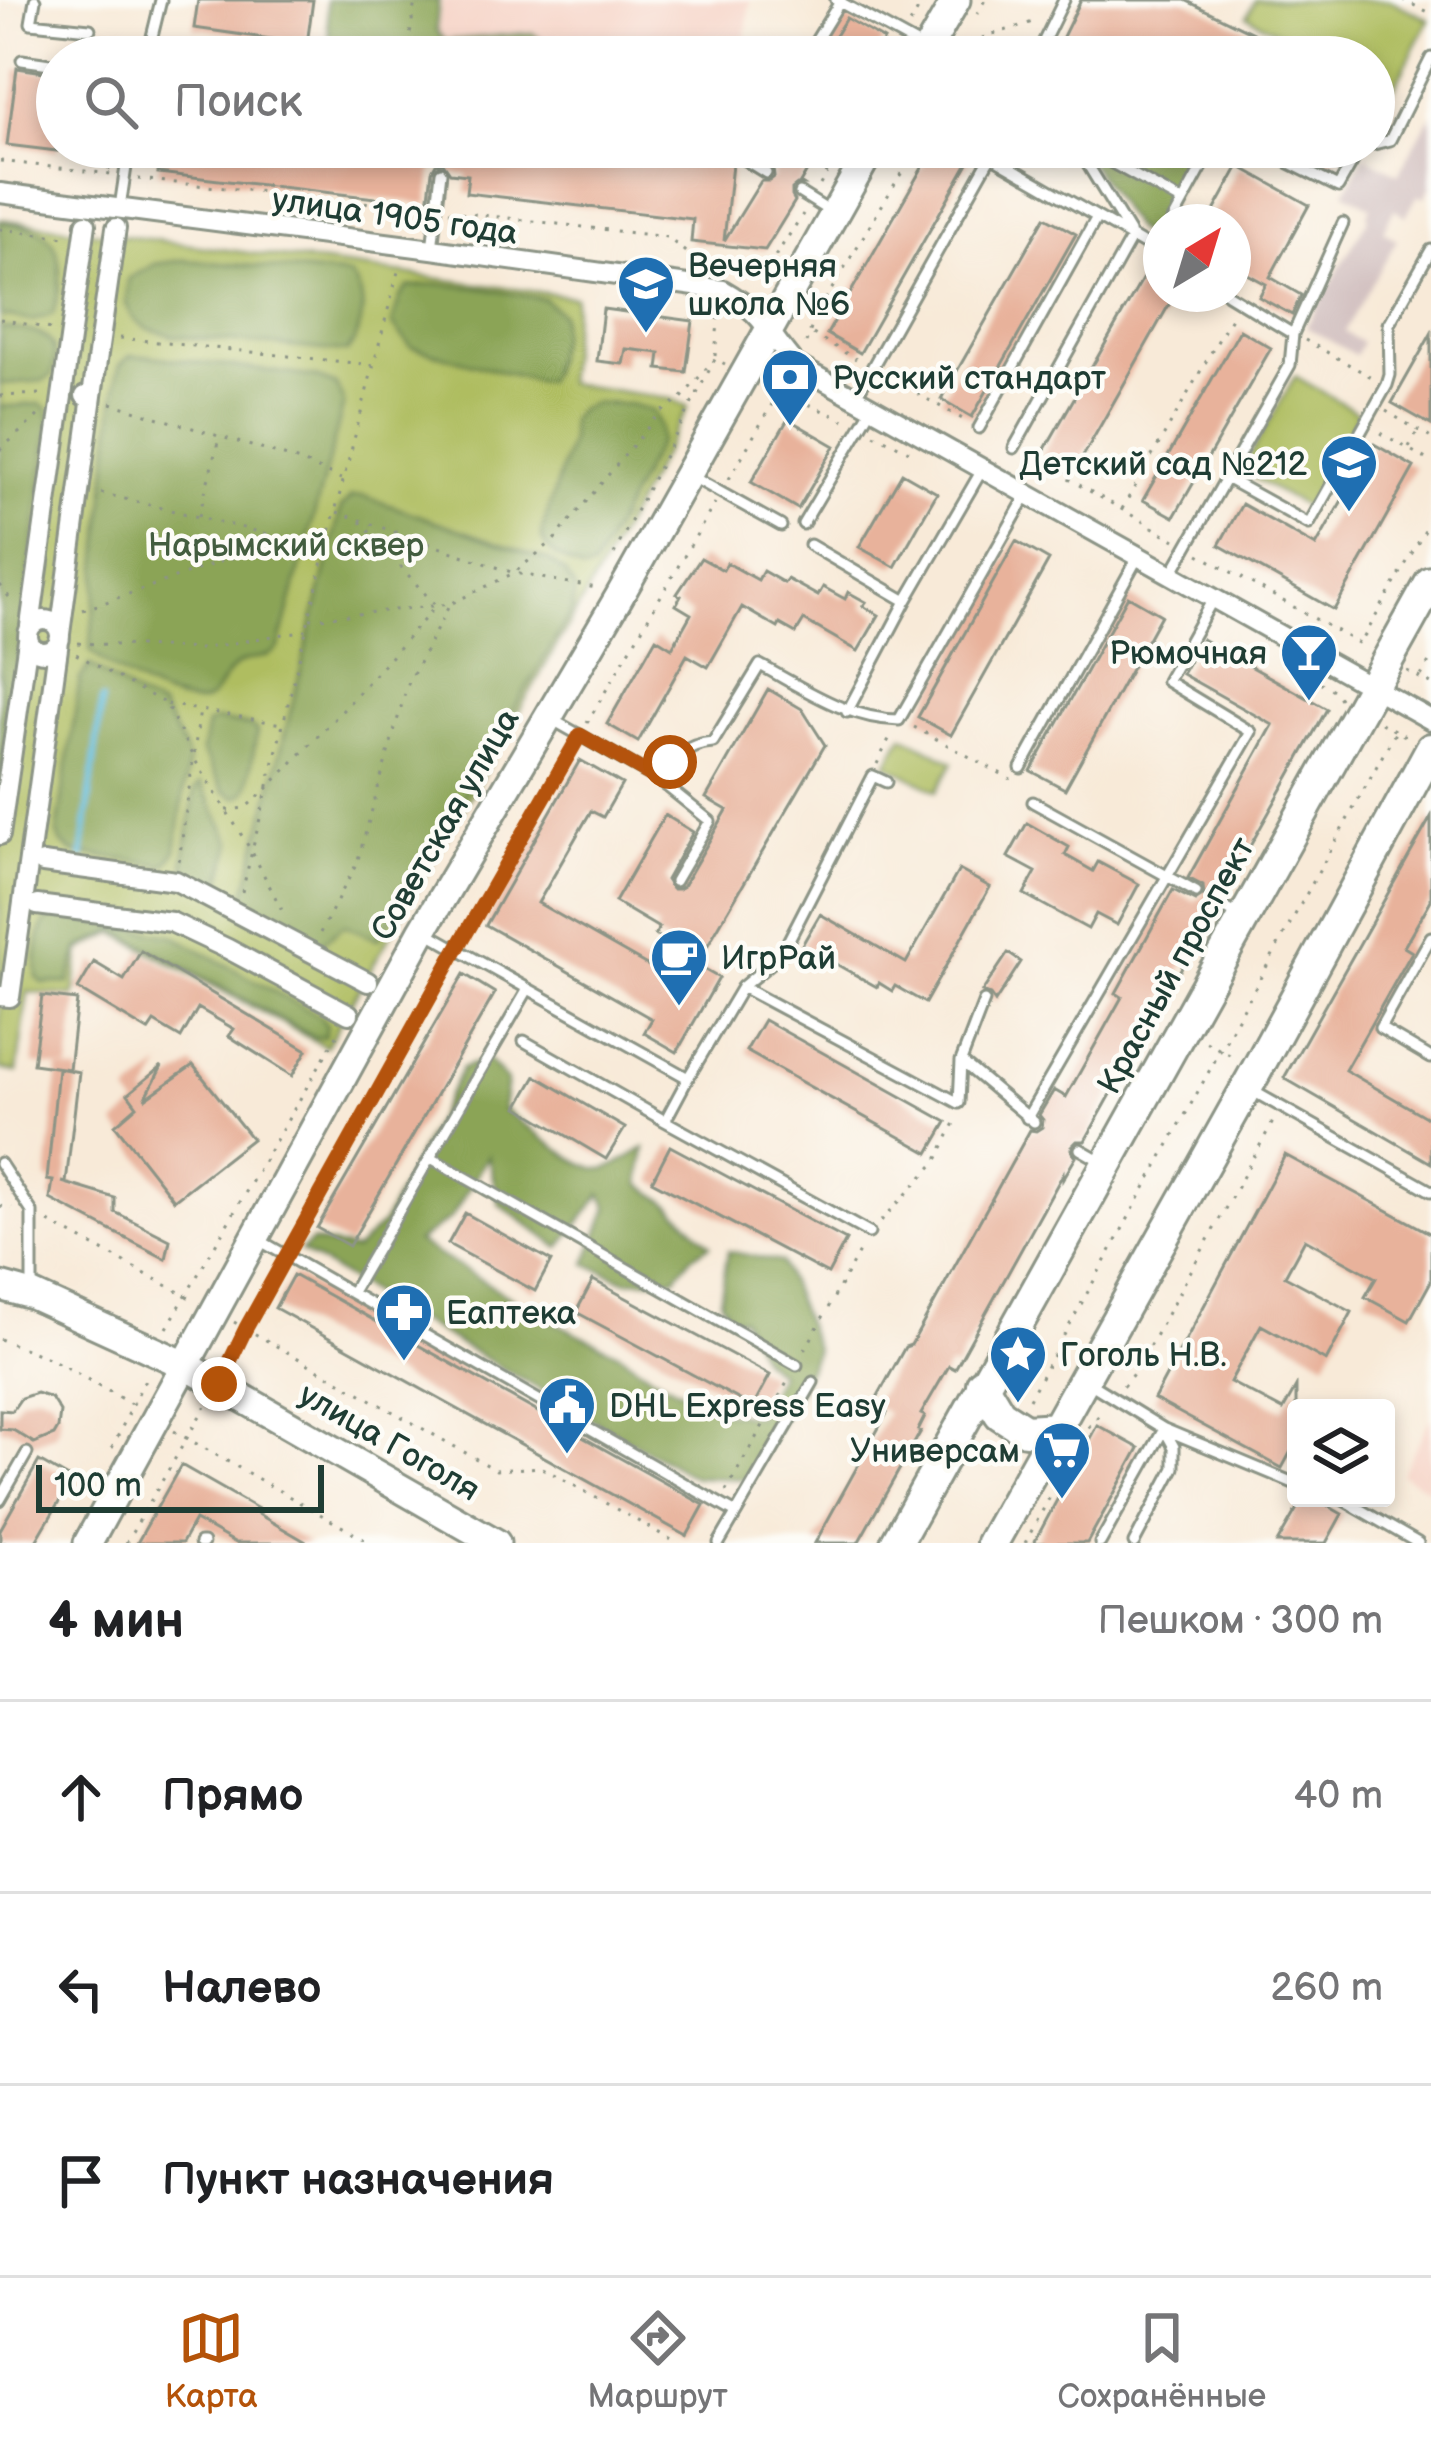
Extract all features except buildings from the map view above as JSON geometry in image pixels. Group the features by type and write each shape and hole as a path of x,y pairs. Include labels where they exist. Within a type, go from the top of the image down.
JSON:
{"main road":[{"name":"Красный проспект","path":"896,1543 982,1384 1093,1156 1181,1028 1230,911 1372,687 1431,581"},
{"path":"992,1543 1251,1079 1420,744"},
{"path":"982,1384 1000,1414 1025,1430 1057,1428"}],"street":[{"path":"940,36 966,8"},
{"name":"Советская улица","path":"88,1543 423,930 689,474 860,168"},
{"name":"улица 1905 года","path":"0,193 118,219 432,249 723,290 746,303 769,326 795,364"},
{"path":"0,995 10,997 118,219"},
{"path":"0,835 85,232"},
{"path":"795,364 1431,720"},
{"path":"62,393 92,397"},
{"path":"50,484 80,487"},
{"path":"29,633 33,648 43,652 52,650 60,634"},
{"path":"15,727 46,732"},
{"path":"43,863 176,881 368,982"},
{"path":"88,911 93,871"},
{"path":"171,922 176,881"},
{"path":"37,905 171,922 350,1014"},
{"path":"228,949 237,912"},
{"path":"294,984 305,948"},
{"name":"улица Гоголя","path":"9,1294 185,1365 480,1539"}],"lane":[{"path":"34,0 31,23 90,29"},
{"path":"152,36 161,0"},
{"path":"818,36 839,1 897,36"},
{"path":"1046,36 1062,4"},
{"path":"1395,130 1431,58"},
{"path":"22,60 36,62"},
{"path":"118,219 126,168"},
{"path":"759,168 766,172"},
{"path":"802,524 860,428 871,367 985,168"},
{"path":"1019,168 1143,242"},
{"path":"1092,168 1132,237"},
{"path":"1119,168 1183,202 1202,168"},
{"path":"1300,168 1338,187 1349,168"},
{"path":"432,249 441,172"},
{"path":"800,193 834,214"},
{"path":"980,428 1097,217"},
{"path":"1171,575 1290,365 1293,334 1343,223"},
{"path":"1014,448 1132,237"},
{"path":"1226,478 1309,524 1387,386 1388,324 1431,250"},
{"path":"1251,309 1293,334"},
{"path":"847,712 982,469"},
{"path":"689,474 781,526"},
{"path":"659,780 686,748 713,742 760,665 847,712 899,720 1028,495"},
{"path":"810,545 906,601"},
{"path":"1022,768 1138,557"},
{"path":"962,1061 1030,1120 1251,732 1167,681 1213,599"},
{"path":"548,717 659,780 710,821 675,881"},
{"path":"665,1121 742,987 781,956 873,776 886,782"},
{"path":"1033,802 1196,892"},
{"path":"423,930 688,1078"},
{"path":"1431,937 1380,1028 1431,1058"},
{"path":"742,987 959,1102 962,1061 984,1001"},
{"path":"352,1292 528,989"},
{"path":"524,1041 869,1233"},
{"path":"1251,1079 1281,1107 1431,1192"},
{"path":"431,1158 797,1365"},
{"path":"0,1163 32,1212 9,1294"},
{"path":"254,1237 736,1513"},
{"path":"1084,1380 1164,1429 1287,1480"},
{"path":"719,1543 813,1382"},
{"path":"1100,1543 1164,1429"},
{"path":"1134,1543 1174,1468 1174,1448 1164,1429"},
{"path":"0,1500 27,1453"},
{"path":"1356,1507 1418,1543"}],"path":[{"path":"410,36 415,0"},
{"path":"966,8 985,0"},
{"path":"1402,0 1431,13"},
{"path":"987,36 1062,4"},
{"path":"126,1543 219,1384 457,949 904,168"},
{"path":"0,229 85,232"},
{"path":"776,255 782,266"},
{"path":"237,912 400,264"},
{"path":"310,619 450,604 514,573 554,540 660,413 680,400 715,359 719,310"},
{"path":"810,310 815,317"},
{"path":"1121,509 1234,312"},
{"path":"0,320 71,332"},
{"path":"811,333 980,428"},
{"path":"1293,334 1387,386"},
{"path":"101,336 375,365"},
{"path":"778,392 916,455"},
{"path":"0,396 62,393"},
{"path":"0,450 62,393"},
{"path":"92,397 300,461 344,481"},
{"path":"1376,406 1431,438"},
{"path":"1366,424 1431,462"},
{"path":"1408,448 1418,430"},
{"path":"199,516 219,436"},
{"path":"1014,448 1360,644 1431,520"},
{"path":"80,487 326,548"},
{"path":"335,512 514,573 597,588"},
{"path":"356,518 436,606"},
{"path":"60,634 286,538"},
{"path":"305,948 356,863 407,686 450,604"},
{"path":"226,809 245,808 266,790 436,606"},
{"path":"60,634 200,649 308,630"},
{"path":"60,634 166,704 284,725"},
{"path":"1279,658 1335,691 1341,700"},
{"path":"1420,678 1431,659"},
{"path":"1401,667 1431,684"},
{"path":"166,704 305,948"},
{"path":"176,881 200,710"},
{"path":"1375,719 1420,744"},
{"path":"881,753 899,720 1018,783 1033,802"},
{"path":"1029,1399 1396,731"},
{"path":"1181,1028 1220,1050 1251,1079"},
{"path":"719,1503 869,1233 936,1162 956,1124 959,1102"},
{"path":"1025,1543 1086,1430 1137,1369 1281,1107"},
{"path":"0,1206 32,1212 496,1471 541,1467 677,1543"},
{"path":"0,1339 53,1360 371,1543"}],"shaded area":[{"path":"442,0 750,0 746,36 437,36"},
{"path":"1431,115 1431,186 1424,198 1418,195 1406,216 1394,210 1383,231 1397,240 1344,332 1362,343 1355,355 1306,327 1369,217 1371,207 1345,192 1358,168 1387,168 1398,174"},
{"path":"1431,1418 1431,1490 1401,1474"}],"green space":[{"path":"326,0 439,0 436,30 440,36 329,36"},
{"path":"1255,0 1390,0 1429,20 1395,86 1395,36 1287,36 1247,16"},
{"path":"1094,168 1187,168 1168,204 1143,204 1143,234 1135,230"},
{"name":"Нарымский сквер","path":"0,219 575,297 565,383 671,399 688,407 591,586 326,1047 115,933 80,951 74,996 28,992 17,1072 0,1069"},
{"path":"0,222 36,229 55,247 60,281 53,314 32,321 0,315"},
{"path":"184,260 349,275 362,302 357,334 347,352 174,336 146,328 126,304 128,279 155,264"},
{"path":"436,284 544,299 561,314 547,381 411,347 392,324 400,297 408,287"},
{"path":"0,327 44,336 54,350 51,376 0,384"},
{"path":"130,356 316,377 336,385 344,403 279,647 237,665 211,697 196,703 146,687 90,650 117,375"},
{"path":"1295,376 1359,413 1305,507 1241,471"},
{"path":"594,403 629,404 653,411 660,440 592,569 583,571 551,552 541,534 570,441 570,420 579,409"},
{"path":"40,404 50,418 0,797 0,407"},
{"path":"363,496 550,561 575,589 572,611 381,936 378,939 344,925 322,943 254,912 246,905 245,894 341,508 351,497"},
{"path":"90,665 161,708 185,750 188,760 176,850 166,865 74,853 57,834 80,679"},
{"path":"216,720 257,731 248,786 236,797 224,791 202,752 207,725"},
{"path":"903,735 953,762 937,791 887,764"},
{"path":"201,784 232,843 218,892 187,877 184,861 195,790"},
{"path":"55,917 172,935 320,1017 327,1026 324,1037 314,1037 116,930 78,949 69,983 43,983 37,978 39,940 46,920"},
{"path":"487,1059 507,1081 503,1109 580,1162 607,1168 645,1148 640,1184 672,1206 710,1245 691,1257 675,1278 627,1281 586,1264 608,1208 601,1194 560,1248 499,1204 488,1156 451,1218 417,1242 713,1408 757,1416 779,1373 762,1359 742,1318 731,1318 720,1300 728,1251 781,1262 816,1350 747,1479 694,1477 301,1251 312,1241 355,1250 383,1223 462,1068"}],"waterway":[{"path":"82,858 102,700"}],"place":[{"name":"Вечерняя школа №6","path":"646,335"},
{"name":"Русский стандарт","path":"790,428"},
{"name":"Детский сад №212","path":"1349,514"},
{"name":"Рюмочная","path":"1309,703"},
{"name":"ИгрРай","path":"679,1008"},
{"name":"Еаптека","path":"404,1363"},
{"name":"Гоголь Н.В.","path":"1018,1405"},
{"name":"DHL Express Easy","path":"567,1456"},
{"name":"Универсам","path":"1062,1501"}],"route":[{"path":"219,1384 246,1328 580,735 659,780 670,762"}]}
